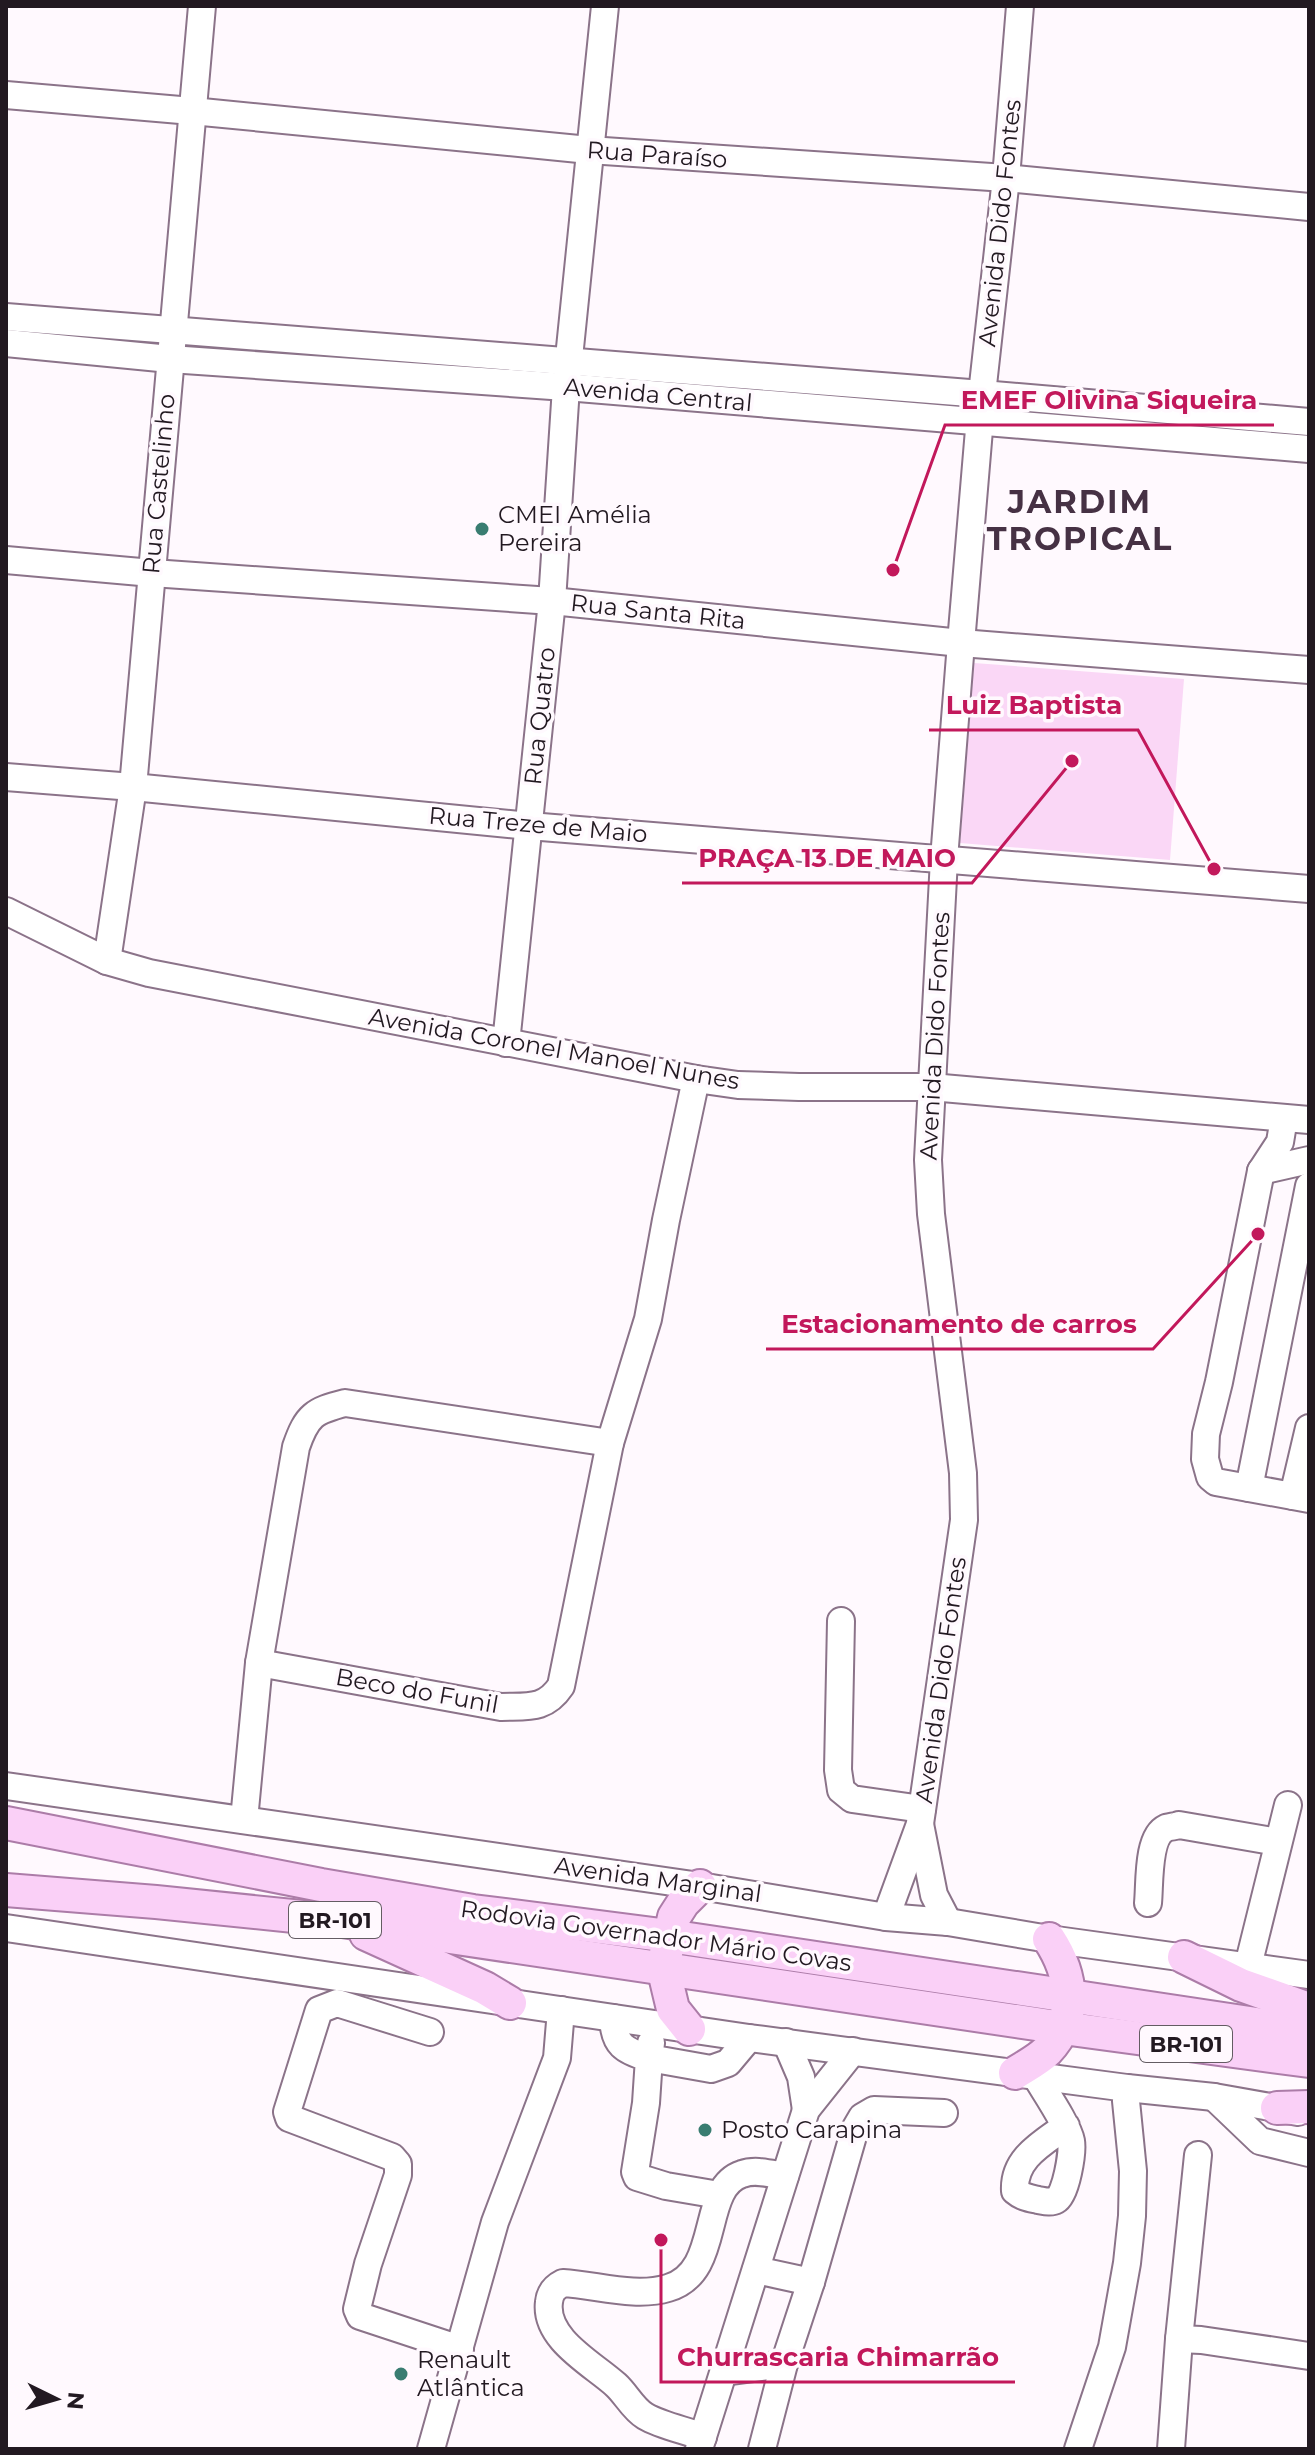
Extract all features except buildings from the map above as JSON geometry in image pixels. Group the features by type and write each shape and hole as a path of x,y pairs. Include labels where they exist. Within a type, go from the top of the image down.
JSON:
{"main road":[{"name":"Rodovia Governador Mário Covas","path":"6,1823 367,1893 473,1911 669,1936 1309,2061"},
{"path":"689,2029 673,2009 663,1967 674,1917 700,1886"},
{"name":"Rodovia Governador Mário Covas","path":"6,1890 342,1921 663,1967 1066,2012 1309,2032"},
{"path":"342,1921 393,1948 485,1988 510,2003"},
{"path":"1025,2074 1057,2039 1066,2012 1067,1972 1049,1939"},
{"path":"1184,1957 1241,1985 1309,2009"},
{"path":"1277,2108 1309,2107"}],"street":[{"name":"Rua Castelinho","path":"107,961 133,787 202,6"},
{"name":"Rua Quatro","path":"506,1043 552,601 568,374 605,6"},
{"name":"Avenida Dido Fontes","path":"886,1917 921,1816 964,1520 963,1473 931,1214 928,1160 944,859 961,643 1020,6"},
{"name":"Rua Paraíso","path":"6,95 589,150 1006,178 1309,207"},
{"name":"Avenida Central","path":"6,317 265,336 980,422 1309,449"},
{"name":"Avenida Central","path":"6,343 170,359 982,394 1309,422"},
{"name":"Rua Santa Rita","path":"6,560 552,601 961,643 1309,670"},
{"name":"Rua Treze de Maio","path":"6,777 529,826 1309,889"},
{"name":"Avenida Coronel Manoel Nunes","path":"6,911 107,961 149,973 696,1079 738,1085 931,1087 1296,1119"},
{"name":"Beco do Funil","path":"259,1663 501,1707 533,1706 551,1700 561,1686 610,1443 648,1319 696,1079"},
{"path":"1296,1119 1261,1171 1206,1434 1205,1459 1210,1477 1216,1482 1301,1497 1309,1428"},
{"path":"1261,1171 1309,1160"},
{"path":"1249,1488 1309,1186"},
{"path":"244,1820 259,1663 296,1447 302,1429 313,1413 345,1403 610,1443"},
{"path":"841,1621 838,1770 841,1790 852,1799 921,1816"},
{"name":"Avenida Marginal","path":"6,1786 700,1886 886,1917 948,1922 1309,1975"},
{"path":"1248,1966 1288,1805"},
{"name":"Avenida Dido Fontes","path":"921,1816 929,1878 948,1922"},
{"path":"1148,1903 1153,1847 1157,1835 1167,1827 1179,1825 1278,1842"},
{"path":"6,1928 749,2038 1214,2097 1309,2114"},
{"path":"430,2032 337,2003 319,2010 287,2112 289,2118 392,2157 398,2164 398,2175 368,2264 357,2309 360,2316 460,2349"},
{"path":"431,2449 495,2222 557,2058 561,2010"},
{"path":"613,2018 614,2033 619,2043 634,2054 711,2069 728,2063 749,2038"},
{"path":"653,2023 646,2103 635,2172 637,2177 666,2186 719,2195"},
{"path":"786,2042 801,2077 806,2110"},
{"path":"785,2176 755,2172 731,2179 719,2195 712,2228 700,2260 691,2274 678,2284 666,2289 638,2290 563,2283 553,2291 549,2306 553,2323 583,2360 624,2391 645,2417 701,2443 806,2110 853,2051"},
{"path":"1025,2074 1066,2126"},
{"path":"1078,2449 1112,2347 1127,2263 1133,2171 1127,2088"},
{"path":"1214,2097 1260,2141 1309,2153"},
{"path":"762,2449 784,2364 855,2129 862,2117 874,2110 944,2113"},
{"path":"1171,2449 1198,2155"},
{"path":"756,2270 811,2282"},
{"path":"1179,2339 1309,2356"},
{"path":"724,2372 784,2364"}],"shaded area":[{"path":"974,663 1184,679 1170,860 960,843"}],"place":[{"name":"CMEI Amélia Pereira","path":"482,529"},
{"name":"EMEF Olivina Siqueira","path":"893,570"},
{"name":"PRAÇA 13 DE MAIO","path":"1072,761"},
{"name":"Luiz Baptista","path":"1214,869"},
{"name":"Estacionamento de carros","path":"1258,1234"},
{"name":"Posto Carapina","path":"705,2130"},
{"name":"Churrascaria Chimarrão","path":"661,2240"},
{"name":"Renault Atlântica","path":"401,2374"}],"district":[{"name":"JARDIM TROPICAL","path":"1080,520"}]}
